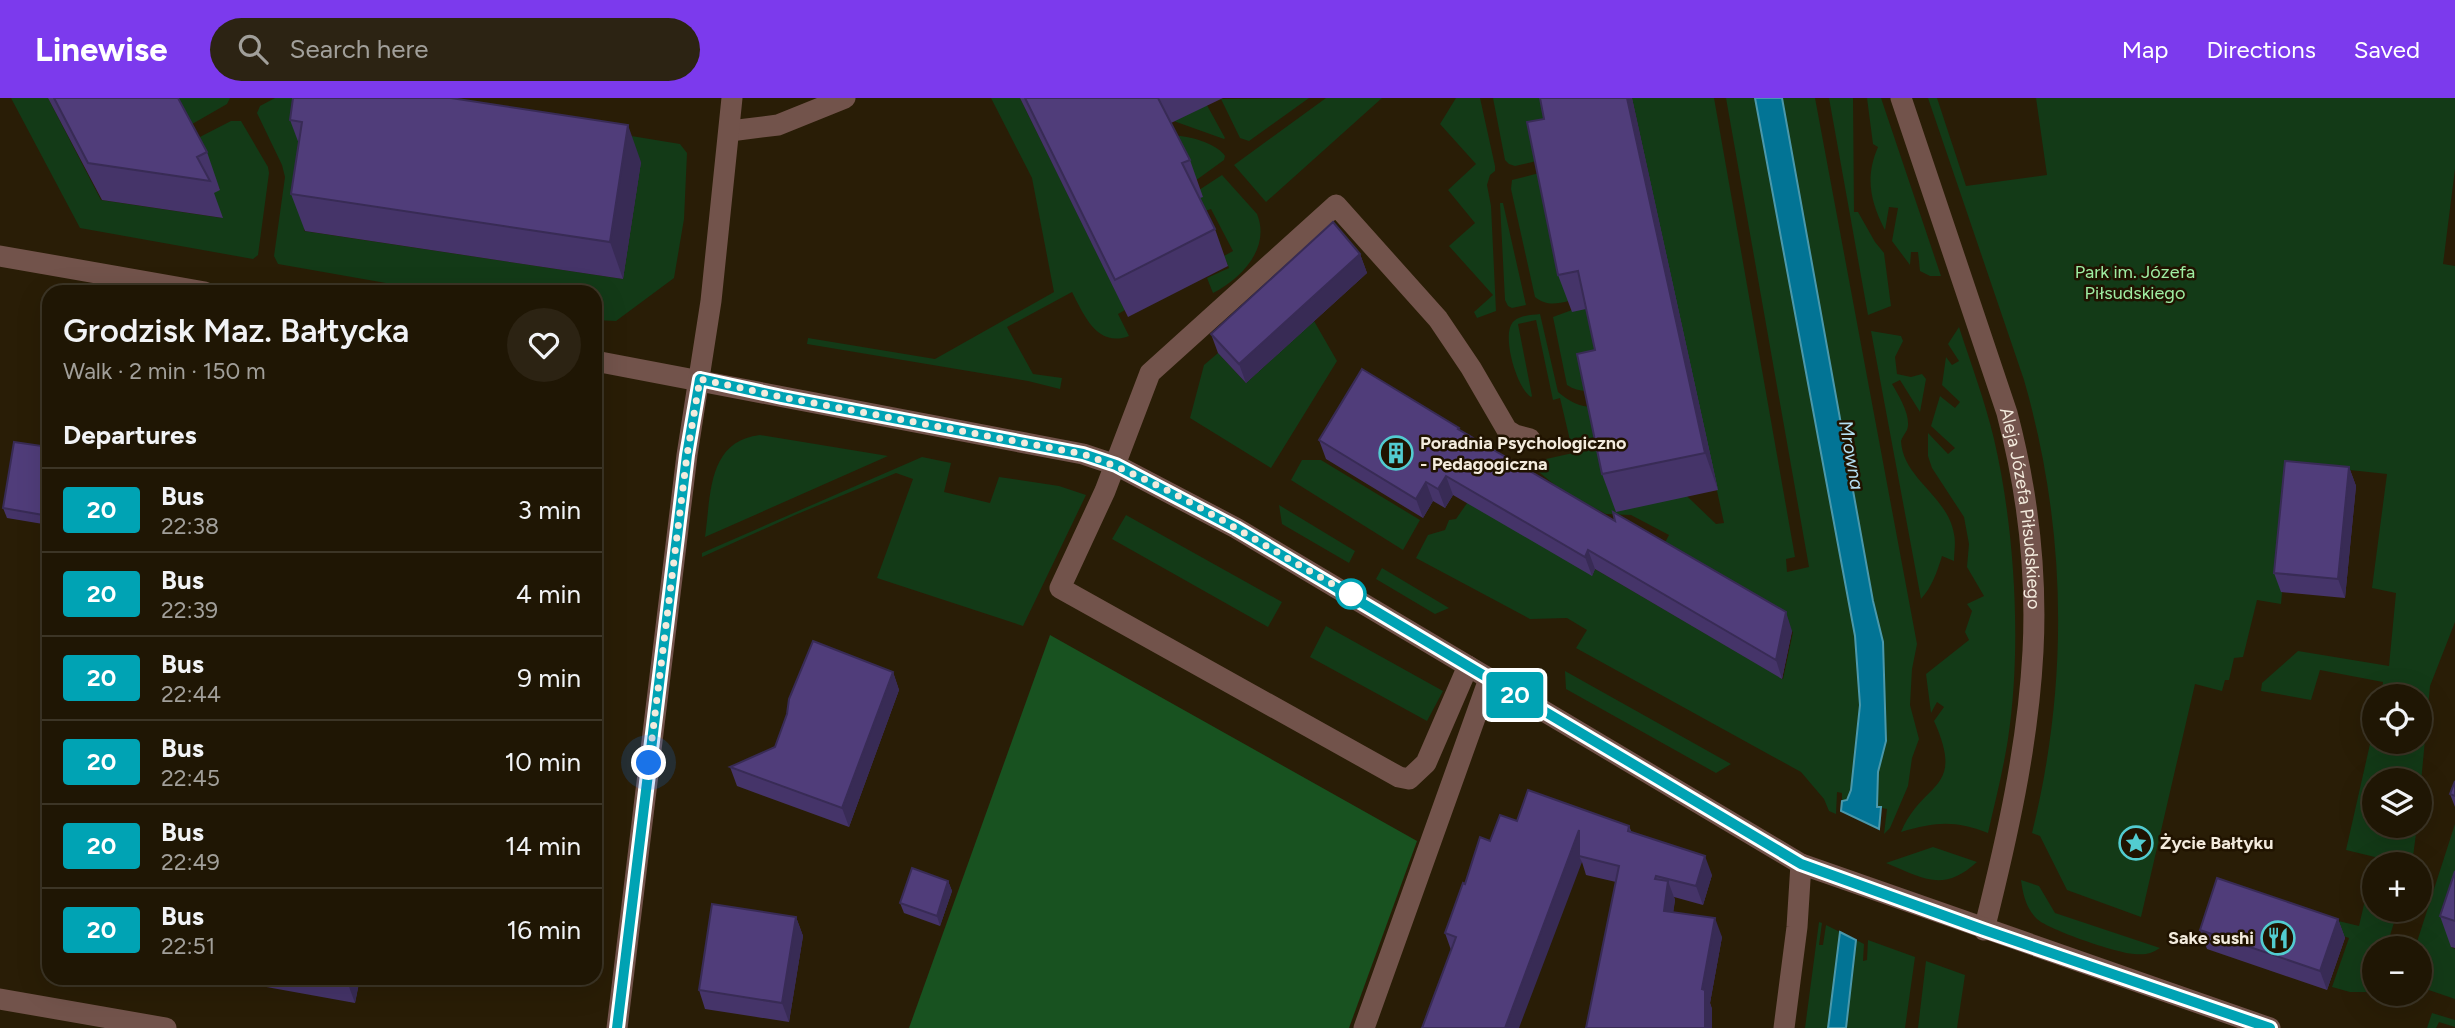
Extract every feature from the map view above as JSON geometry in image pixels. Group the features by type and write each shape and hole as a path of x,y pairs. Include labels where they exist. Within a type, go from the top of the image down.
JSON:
{"street":[{"path":"617,1028 685,468 712,302 732,98"},
{"path":"730,131 778,125 845,98"},
{"name":"Aleja Józefa Piłsudskiego","path":"1901,98 2007,412 2018,456 2026,519 2033,605 2032,664 2023,751 1984,930"},
{"path":"1468,666 1426,763 1409,779 1399,778 1059,588 1116,465 1150,373 1336,205 1438,319 1471,368 1507,430 1530,439"},
{"path":"0,256 165,285"},
{"path":"602,362 1083,454 1116,465 1236,528 1351,594 1801,864 2270,1028"},
{"path":"1364,1028 1489,679"},
{"path":"1784,1028 1797,928 1801,864"},
{"path":"0,999 166,1028"}],"green space":[{"path":"11,98 48,98 101,200 222,218 211,194 220,189 194,140 231,121 241,121 269,173 258,255 253,259 80,228"},
{"path":"172,98 230,98 227,104 187,127"},
{"path":"275,98 393,98 315,160 304,231 623,279 641,161 492,139 497,114 680,144 687,153 684,219 674,278 616,321 602,320 602,285 397,285 278,264 274,256 285,177 257,113 260,106"},
{"path":"991,98 1020,98 1125,310 1118,314 1129,336 1108,337 1100,333 1087,319 1072,292 1007,327 1033,374 1062,378 1060,389 1028,381 807,344 808,338 935,359 1054,292 1032,178"},
{"path":"1203,98 1225,138 1224,139 1168,119"},
{"path":"1309,98 1249,141 1240,138 1221,99"},
{"path":"1326,98 1382,98 1266,202 1234,165"},
{"path":"1456,98 1480,98 1495,166 1487,185 1491,206 1496,311 1477,318 1474,312 1493,295 1449,246 1475,223 1448,190 1476,164 1440,124"},
{"path":"1493,98 1545,98 1558,156 1515,166 1509,164 1505,160"},
{"path":"1632,98 1714,98 1795,557 1786,559 1787,572 1809,567 1726,98 1755,98 1855,636 1860,705 1851,790 1847,800 1842,801 1842,793 1837,792 1836,814 1829,811 1824,799 1801,772 1576,648 1587,630 1567,618 1530,619 1416,558 1428,535 1445,530 1449,520 1456,519 1481,483 1592,575 1595,569 1783,679 1793,632 1659,554 1669,535 1631,515 1606,514 1562,491 1528,463 1573,453 1560,398 1553,400 1536,320 1518,324 1531,397 1520,383 1512,360 1510,327 1520,318 1540,314 1558,392 1574,403 1594,407 1716,524 1724,523"},
{"path":"1782,98 1815,98 1917,644 1912,669 1910,705 1919,739 1912,758 1908,786 1890,828 1884,834 1887,809 1877,807 1878,772 1886,741 1883,642 1873,601"},
{"path":"1829,98 1853,98 1854,212 1858,212 1884,253 1891,306 1868,315"},
{"path":"1867,98 1881,98 1941,276 1930,276 1920,271 1918,252 1911,252 1910,265 1892,241 1898,208 1889,207 1885,230 1880,219 1871,189 1872,169 1878,147 1873,144"},
{"name":"Park im. Józefa Piłsudskiego","path":"1928,98 1937,98 1966,186 2047,175 2036,98 2455,98 2455,169 2443,264 2455,266 2455,622 2431,684 2383,684 2320,670 2311,700 2261,691 2262,683 2298,651 2389,666 2396,593 2372,588 2387,474 2294,464 2281,604 2257,600 2243,657 2234,658 2229,680 2225,680 2222,691 2195,684 2141,917 2067,890 2040,836 2032,833 2052,720 2058,606 2049,493 2024,380"},
{"path":"1176,136 1196,139 1210,145 1222,152 1224,160 1195,181"},
{"path":"1543,172 1569,301 1547,303 1535,297 1511,189 1512,180"},
{"path":"1222,175 1257,214 1260,239 1257,250 1243,271 1213,293 1207,278 1229,268 1224,256 1233,251 1211,209 1202,212 1196,200 1199,190"},
{"path":"1500,203 1503,203 1526,305 1512,308 1505,300"},
{"path":"1592,308 1609,387 1582,391 1567,385 1553,317 1572,310"},
{"path":"1314,321 1337,361 1271,468 1190,418 1204,365 1218,353 1246,383"},
{"path":"1959,327 1990,425 2007,511 2014,589 2015,666 2012,704 2006,751 1988,833 1955,824 1925,826 1901,832 1910,815 1938,784 1943,774 1943,744 1934,721 1944,707 1937,702 1931,713 1926,674 1969,640 1965,632 1972,611 1967,604 1984,596 1967,567 1969,544 1964,517 1932,468 1928,456 1928,433 1948,454 1955,448 1931,426 1940,396 1955,408 1960,402 1942,385 1946,357 1952,365 1959,361 1948,344"},
{"path":"1871,331 1901,336 1903,341 1895,357 1897,374 1911,377 1922,374 1926,379 1920,412 1900,380 1892,384 1908,419 1907,430 1901,441 1904,454 1909,466 1943,509 1955,537 1954,561 1942,556 1931,584 1921,599"},
{"path":"760,435 888,456 705,537 711,488 721,459 743,439"},
{"path":"922,457 951,463 944,492 990,503 999,477 1059,486 1086,495 1023,626 877,578 913,479 896,473 702,557 702,553"},
{"path":"1302,460 1321,460 1420,520 1403,550 1291,480"},
{"path":"1279,505 1355,551 1349,563 1282,524"},
{"path":"1126,515 1282,602 1268,627 1112,539"},
{"path":"1382,568 1449,608 1435,614 1376,579"},
{"path":"1326,626 1443,691 1427,721 1310,657"},
{"path":"1050,635 1417,841 1349,1028 909,1028"},
{"path":"1565,671 1731,764 1716,773 1566,689"},
{"name":"Park im. Józefa Piłsudskiego","path":"2368,754 2424,754 2422,768 2365,768"},
{"name":"Park im. Józefa Piłsudskiego","path":"2362,779 2362,838 2415,838 2414,852 2362,854 2346,850"},
{"path":"2455,824 2455,935 2451,947 2455,949 2455,999 2432,991 2432,936 2419,936 2423,922 2432,922 2432,895"},
{"path":"1933,847 1977,862 1965,872 1943,880 1922,877 1886,863"},
{"path":"2021,880 2039,886 2055,913 2160,948 2145,954 2125,953 2044,924 2030,910"},
{"name":"Park im. Józefa Piłsudskiego","path":"2260,902 2359,926 2362,913 2362,922 2394,922 2390,936 2362,936 2362,992 2350,992 2332,987 2349,938 2258,908"},
{"path":"1819,922 1822,923 1819,945 1823,945 1826,925 1840,932 1828,1028 1805,1028"},
{"path":"1856,940 1864,944 1863,961 1867,960 1868,940 1915,957 1905,1028 1846,1028"},
{"path":"1926,961 1965,975 1957,1028 1918,1028"},
{"path":"2432,1013 2455,1020 2455,1027 2439,1022 2436,1028 2427,1028"}],"water":[{"path":"1755,98 1782,98 1873,601 1883,642 1886,741 1878,772 1877,807 1881,807 1879,829 1841,811 1842,801 1847,800 1851,790 1860,705 1855,636"},
{"path":"1840,932 1856,940 1846,1028 1828,1028"}],"building":[{"path":"54,98 178,98 207,152 197,157 210,181 88,163"},
{"path":"293,98 451,98 628,125 610,242 291,194 302,122 290,120"},
{"path":"1025,98 1158,98 1190,160 1182,163 1215,229 1115,280"},
{"path":"1540,98 1627,98 1705,453 1602,474 1577,354 1595,350 1578,271 1558,275 1527,122 1544,119"},
{"path":"1333,222 1360,254 1239,364 1211,334"},
{"path":"1362,369 1615,521 1613,512 1786,612 1776,660 1588,550 1585,557 1446,476 1438,489 1426,482 1416,499 1319,440"},
{"path":"14,442 42,446 42,515 3,508"},
{"path":"2285,461 2349,467 2338,579 2274,573"},
{"path":"813,641 893,672 842,808 730,767 775,747 787,714 789,699"},
{"path":"2455,781 2455,796 2450,794"},
{"path":"1528,790 1629,826 1628,831 1705,856 1696,886 1656,876 1655,879 1668,881 1664,911 1715,918 1702,989 1705,990 1705,1028 1586,1028 1619,866 1579,856 1579,830 1505,1028 1422,1028 1456,937 1445,933 1480,837 1490,841 1500,815 1517,821"},
{"path":"912,868 948,881 937,916 900,903"},
{"path":"2455,871 2455,921 2440,916"},
{"path":"2217,878 2338,919 2320,971 2200,930"},
{"path":"712,904 796,917 782,1003 699,990"}],"bus line":[{"name":"20","path":"617,1028 687,455 700,379 1083,454 1116,465 1172,493 1325,579 1801,864 2270,1028"}],"place":[{"name":"Poradnia Psychologiczno - Pedagogiczna","path":"1396,453"},
{"name":"Życie Bałtyku","path":"2136,843"},
{"name":"Sake sushi","path":"2278,938"}],"route":[{"path":"649,763 687,455 700,379 1083,454 1116,465 1172,493 1351,594"}],"water label":[{"name":"Mrowna","path":"1852,455"}]}
